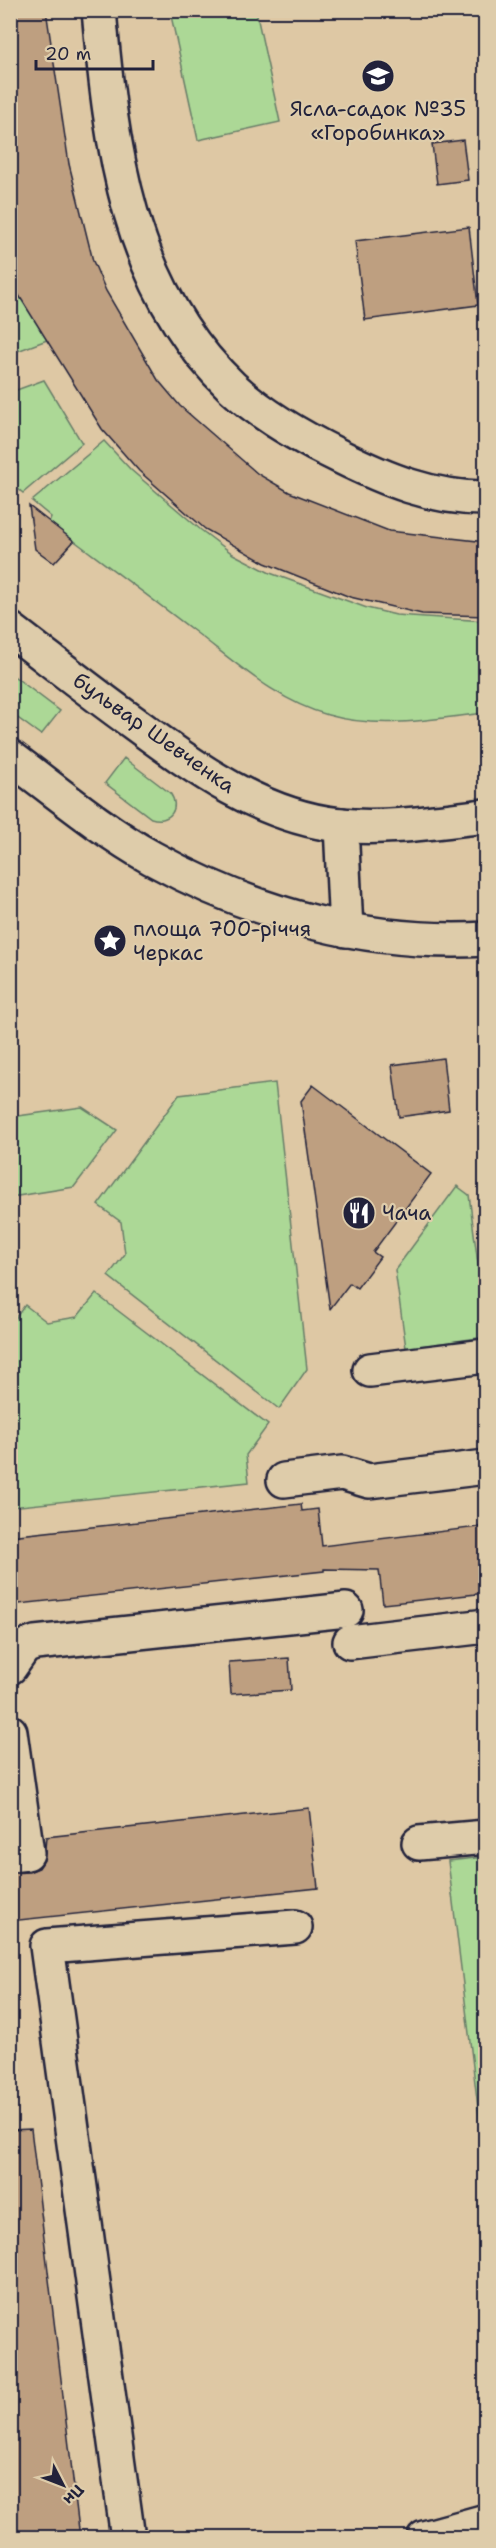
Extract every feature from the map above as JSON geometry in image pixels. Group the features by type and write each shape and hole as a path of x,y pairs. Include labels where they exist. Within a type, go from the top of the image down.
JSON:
{"main road":[{"path":"99,10 107,103 133,224 164,294 201,353 234,389 285,425 326,450 415,489 449,496 486,498"},
{"name":"бульвар Шевченка","path":"10,629 195,767 243,795 278,810 314,821 341,825 436,822 486,816"},
{"path":"10,757 76,806 152,857 251,903 299,919 346,930 430,939 486,939"},
{"path":"341,825 346,930"},
{"path":"370,1370 486,1356"},
{"path":"284,1480 342,1473 369,1481 486,1467"},
{"path":"10,1667 24,1647 35,1643 346,1610"},
{"path":"350,1642 486,1626"},
{"path":"10,1732 27,1853 10,1855"},
{"path":"420,1843 486,1837"},
{"path":"128,2538 47,1946 295,1927"},
{"path":"424,2538 486,2521"}],"green space":[{"path":"170,11 256,11 280,122 198,140"},
{"path":"10,241 47,340 12,353 10,341"},
{"path":"44,380 82,443 23,493 11,483 10,409 13,408 11,392"},
{"path":"104,441 131,470 201,530 233,554 270,573 367,608 396,615 485,621 485,713 406,722 367,722 328,715 310,709 274,691 257,679 49,522 51,517 32,501"},
{"path":"11,674 60,711 41,735 11,713"},
{"path":"124,758 170,793 174,809 168,817 151,818 105,783"},
{"path":"275,1083 307,1369 279,1409 108,1276 125,1254 121,1222 98,1205 179,1095"},
{"path":"82,1107 117,1130 74,1187 11,1197 11,1117"},
{"path":"457,1186 469,1195 485,1318 485,1337 406,1348 395,1270"},
{"path":"96,1294 268,1425 246,1455 249,1482 11,1507 11,1324 25,1305 47,1322 77,1317"},
{"path":"486,1857 485,2165 448,1861"}],"building":[{"path":"10,10 46,10 69,164 93,261 106,291 158,380 180,406 258,474 289,492 389,531 486,542 486,616 422,614 350,597 265,563 205,529 139,471 102,429 10,281"},
{"path":"463,140 468,180 437,184 432,144"},
{"path":"469,227 478,305 365,320 355,241"},
{"path":"29,506 74,541 54,563 35,549"},
{"path":"443,1058 449,1110 399,1117 392,1065"},
{"name":"Чача","path":"313,1085 431,1174 373,1252 380,1257 357,1288 350,1283 330,1309 301,1101"},
{"path":"301,1504 302,1511 318,1509 322,1546 486,1526 486,1593 383,1604 379,1570 324,1569 324,1571 10,1605 10,1536"},
{"path":"289,1658 291,1690 231,1694 229,1662"},
{"path":"309,1808 318,1888 10,1921 10,1873 29,1872 39,1868 44,1860 46,1837"},
{"path":"31,2129 80,2538 10,2538 10,2130"}],"place":[{"name":"Ясла-садок №35 «Горобинка»","path":"378,76"},
{"name":"площа 700-річчя Черкас","path":"110,941"},
{"name":"Чача","path":"359,1213"}]}
